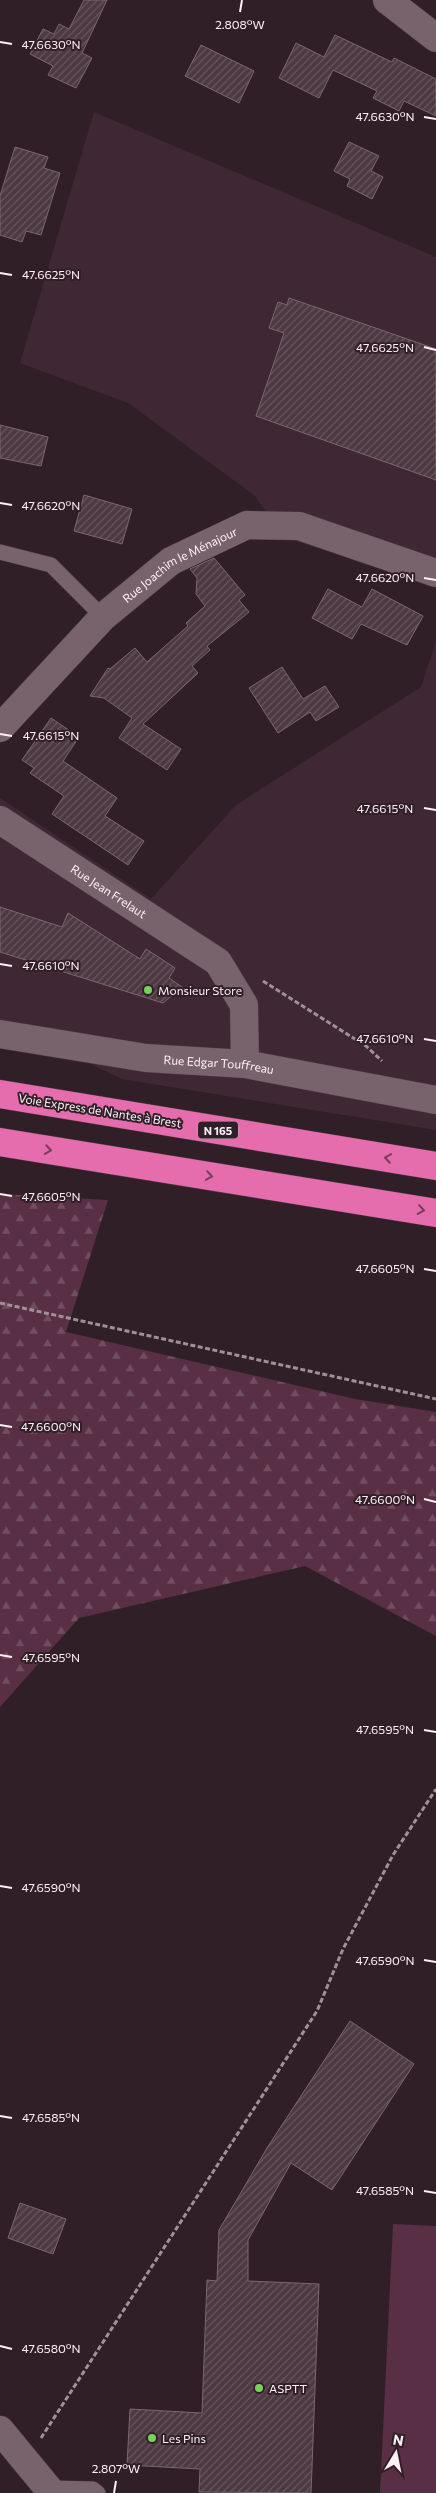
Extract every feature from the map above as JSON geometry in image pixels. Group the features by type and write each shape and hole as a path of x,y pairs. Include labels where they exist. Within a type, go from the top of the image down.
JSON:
{"highway":[{"name":"Voie Express de Nantes à Brest","path":"0,1094 436,1166"},
{"path":"0,1142 436,1213"}],"street":[{"path":"387,0 436,38"},
{"name":"Rue Joachim le Ménajour","path":"0,728 103,617 171,561 247,524 299,526 436,573"},
{"name":"Rue Jean Frelaut","path":"0,820 218,962 244,1005 245,1064"},
{"name":"Rue Edgar Touffreau","path":"0,1034 146,1058 245,1064 436,1100"},
{"path":"0,2430 50,2491"}],"lane":[{"path":"0,552 51,565 103,617"},
{"path":"50,2491 93,2489 98,2493"}],"path":[{"path":"259,978 366,1046 388,1066"},
{"path":"0,1303 436,1399"},
{"path":"26,2462 317,2011 343,1949 393,1855 436,1788"}],"shaded area":[{"path":"94,112 436,257 436,586 286,538 254,495 128,403 20,363"},
{"path":"436,642 436,1130 122,1079 0,1021 0,798 151,899 236,805 421,687"}],"green space":[{"path":"0,1194 108,1200 66,1332 355,1399 436,1412 436,1636 305,1566 79,1618 0,1707"},
{"path":"393,2224 436,2226 436,2493 380,2493"}],"building":[{"path":"84,0 107,0 82,53 92,58 76,88 48,75 53,66 30,54 43,29 54,34 59,24 69,29"},
{"path":"335,35 392,62 394,58 436,79 436,116 404,101 399,111 373,98 377,91 333,70 319,98 279,78 296,43 324,57"},
{"path":"201,45 254,71 239,103 185,76"},
{"path":"349,142 379,156 371,171 383,177 372,199 347,186 350,179 334,171"},
{"path":"15,147 48,157 44,168 60,173 41,235 26,231 22,242 0,235 0,196"},
{"path":"289,298 436,349 436,480 256,416 284,333 269,328 278,302 287,305"},
{"path":"0,425 48,437 41,466 0,458"},
{"path":"84,495 132,509 122,544 74,531"},
{"path":"214,558 245,595 239,600 249,612 207,646 210,650 192,666 198,673 143,724 181,749 167,770 119,738 132,718 104,698 90,696 108,668 110,669 135,648 147,662 188,626 186,623 205,606 196,594 197,578 190,569"},
{"path":"328,589 362,607 372,589 423,616 407,645 361,624 352,639 312,618"},
{"path":"282,667 303,699 325,686 339,707 316,721 310,712 278,733 249,688"},
{"path":"51,718 79,737 63,761 117,798 105,816 144,841 128,865 52,814 64,796 30,773 34,768 22,760"},
{"path":"0,907 62,927 68,913 140,959 146,949 175,968 169,978 182,987 163,1003 0,952"},
{"name":"ASPTT","path":"350,2021 414,2064 332,2190 291,2163 248,2240 248,2281 319,2284 311,2493 199,2492 200,2469 127,2465 130,2409 202,2413 207,2280 217,2281 219,2230 267,2148"},
{"path":"20,2203 66,2219 53,2254 8,2238"}],"place":[{"name":"Monsieur Store","path":"148,990"},
{"name":"ASPTT","path":"259,2388"},
{"name":"Les Pins","path":"152,2438"}]}
